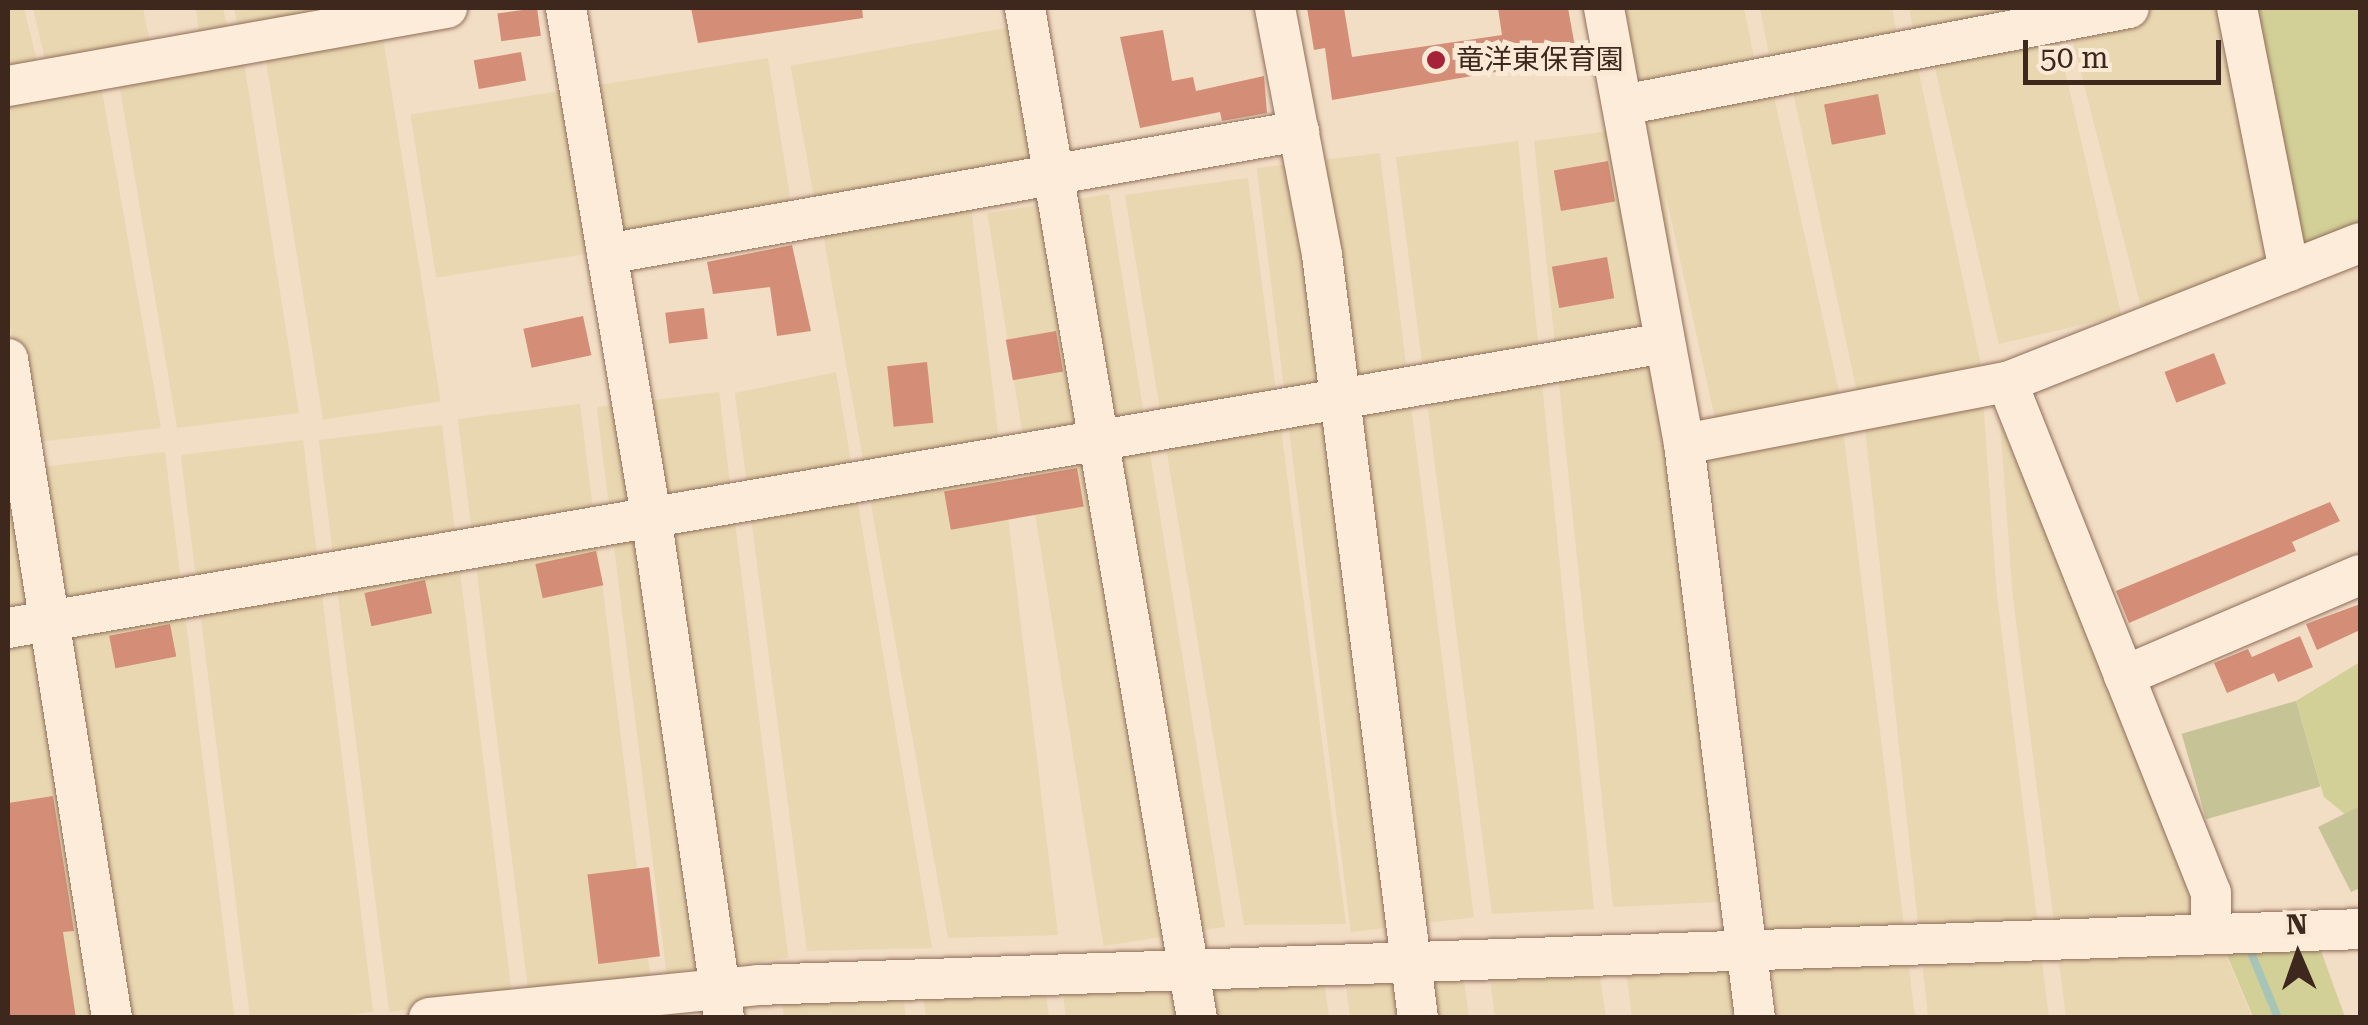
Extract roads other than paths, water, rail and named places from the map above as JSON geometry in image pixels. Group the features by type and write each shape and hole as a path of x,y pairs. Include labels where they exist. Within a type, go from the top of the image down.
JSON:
{"street":[{"path":"8,86 446,8"},
{"path":"566,8 652,522 722,1002"},
{"path":"1026,8 1197,1018"},
{"path":"1275,8 1299,131 1340,401 1418,1018"},
{"path":"1604,8 1684,444 1755,1018"},
{"path":"1623,105 2130,8"},
{"path":"2237,8 2290,271"},
{"path":"607,254 1299,131"},
{"path":"1684,444 2007,382 2290,271 2358,251"},
{"path":"8,628 47,617 652,522 1666,343"},
{"path":"8,358 112,1018"},
{"path":"2007,382 2211,894 2211,930"},
{"path":"2124,676 2360,576"},
{"path":"428,1018 722,1002 1191,967 2211,930 2360,929"}],"waterway":[{"path":"2247,943 2278,1018"}],"place":[{"name":"竜洋東保育園","path":"1436,60"}]}
